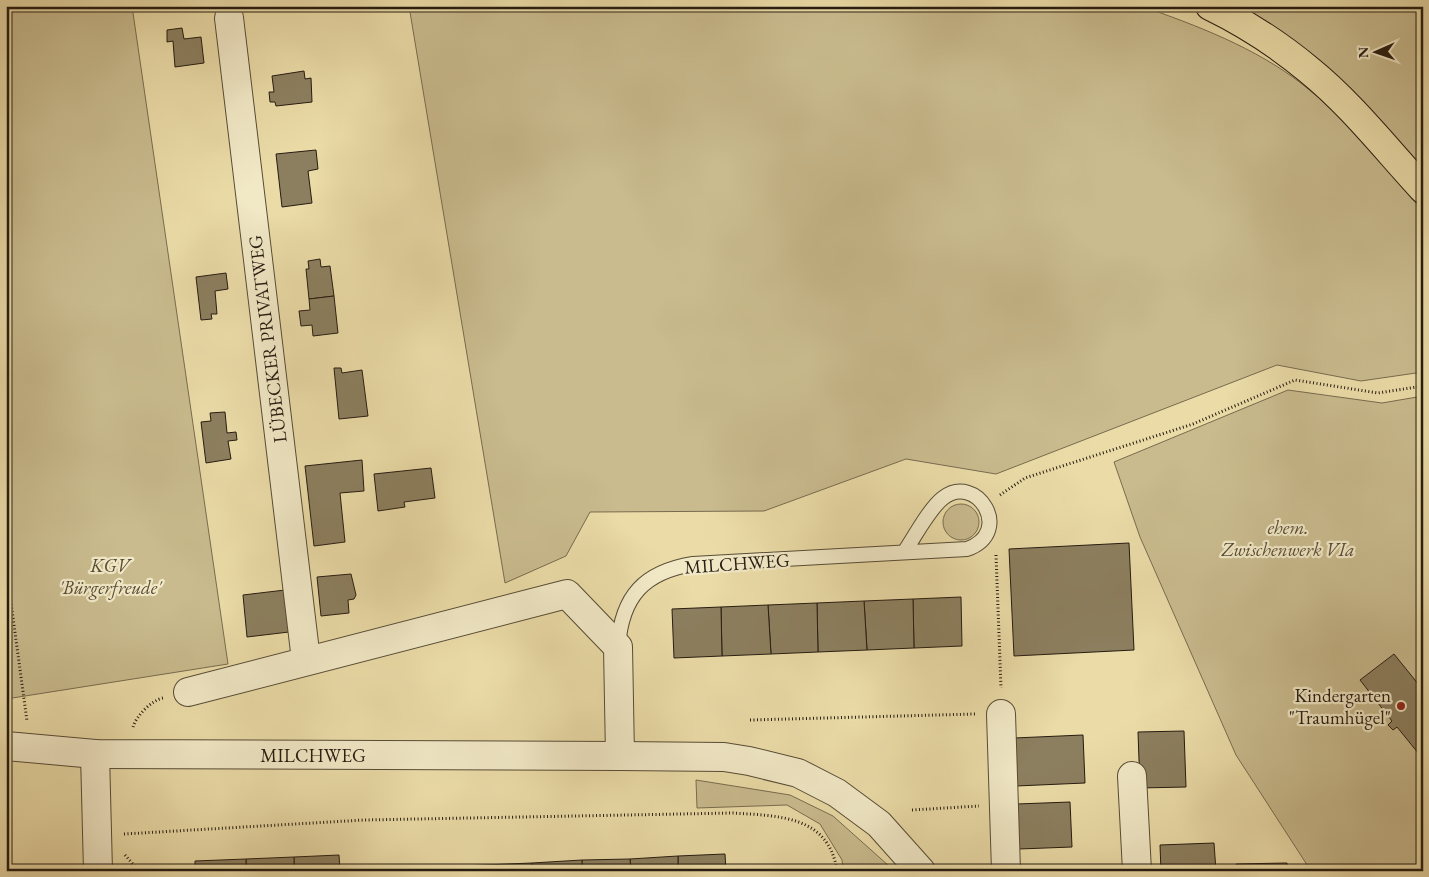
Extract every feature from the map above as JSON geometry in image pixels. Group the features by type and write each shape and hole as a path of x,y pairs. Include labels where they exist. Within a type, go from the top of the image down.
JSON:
{"highway":[{"path":"1210,6 1255,31 1310,70 1337,95 1423,189"}],"street":[{"name":"LÜBECKER PRIVATWEG","path":"229,18 306,660"},
{"path":"188,692 567,594 618,647"},
{"name":"MILCHWEG","path":"618,647 620,756"},
{"path":"1002,714 1006,871"},
{"name":"MILCHWEG","path":"18,747 95,754 724,757 774,765 798,773 837,793 873,820 921,871"},
{"path":"95,754 98,871"},
{"path":"1132,776 1137,871"}],"lane":[{"path":"905,551 945,496 958,492 967,493 979,499 986,506 990,522 984,538"},
{"name":"MILCHWEG","path":"618,647 622,617 630,601 645,581 664,570 693,564 905,551 962,550 973,547 984,538"}],"path":[{"path":"986,506 1025,478 1193,424 1295,380 1378,393 1423,386"},
{"path":"750,720 1002,714 996,556 984,538"},
{"path":"6,566 18,747"},
{"path":"127,754 135,720 158,699 188,692"},
{"path":"912,810 1004,804"},
{"path":"120,834 364,820 733,813 791,819 810,827 825,840 837,871"}],"green space":[{"name":"KGV 'Bürgerfreude'","path":"6,6 132,6 228,664 6,699"},
{"path":"409,6 1141,6 1162,13 1225,39 1265,59 1302,84 1350,128 1423,211 1423,372 1361,381 1277,365 996,474 906,459 764,511 590,512 566,556 505,583"},
{"path":"1235,6 1423,6 1423,171"},
{"name":"ehem. Zwischenwerk VIa","path":"1288,390 1382,403 1423,396 1423,871 1311,871 1236,755 1140,537 1114,462"},
{"path":"961,504 973,510 979,522 973,534 961,540 949,534 943,522 949,510"},
{"path":"696,780 790,795 833,816 889,866 892,871 843,871 842,860 820,824 787,805 697,808"}],"building":[{"path":"182,28 184,39 201,37 204,63 175,67 173,41 167,42 167,30"},
{"path":"304,71 305,79 311,78 312,102 276,106 275,102 270,102 269,92 274,92 272,76"},
{"path":"316,150 318,169 308,171 312,203 282,207 276,154"},
{"path":"320,259 321,267 330,266 334,296 309,299 306,269 309,269 308,261"},
{"path":"226,273 228,289 215,291 217,314 211,314 212,319 201,320 196,277"},
{"path":"334,296 338,333 313,336 312,325 301,326 299,311 310,310 309,299"},
{"path":"334,368 341,368 342,373 362,370 368,416 339,419"},
{"path":"225,412 227,433 236,432 237,440 228,441 231,459 206,463 201,422 211,421 210,413"},
{"path":"362,460 364,491 340,493 345,542 314,546 305,466"},
{"path":"431,468 435,498 404,502 405,507 378,511 374,474"},
{"path":"1129,543 1134,650 1014,656 1009,549"},
{"path":"351,574 356,595 354,599 348,600 349,613 321,616 317,577"},
{"path":"285,590 289,632 247,637 243,595"},
{"path":"961,597 962,646 914,648 913,599"},
{"path":"913,599 914,648 867,650 864,601"},
{"path":"864,601 867,650 818,652 817,603"},
{"path":"817,603 818,652 771,654 768,605"},
{"path":"768,605 771,654 722,656 721,607"},
{"path":"721,607 722,656 674,658 672,609"},
{"name":"Kindergarten \"Traumhügel\"","path":"1394,654 1423,690 1423,759 1397,727 1393,730 1388,725 1392,721 1360,680"},
{"path":"1184,731 1186,787 1140,788 1138,732"},
{"path":"1083,735 1085,783 1016,786 1014,738"},
{"path":"1070,802 1072,847 1019,849 1017,804"},
{"path":"1214,843 1216,871 1161,871 1160,845"},
{"path":"725,854 726,871 678,871 678,856"},
{"path":"339,855 340,871 294,871 294,857"},
{"path":"678,856 678,871 631,871 630,859"},
{"path":"294,857 294,871 246,871 246,859"},
{"path":"246,859 246,871 195,871 195,861"},
{"path":"630,859 631,871 582,871 582,860"},
{"path":"582,860 582,871 532,871 532,863"},
{"path":"532,863 532,871 484,871 484,865"},
{"path":"1287,863 1288,871 1236,871 1236,864"},
{"path":"484,865 484,871 439,871 439,867"},
{"path":"439,867 439,871 389,871 389,869"}],"place":[{"name":"Kindergarten \"Traumhügel\"","path":"1401,706"}]}
